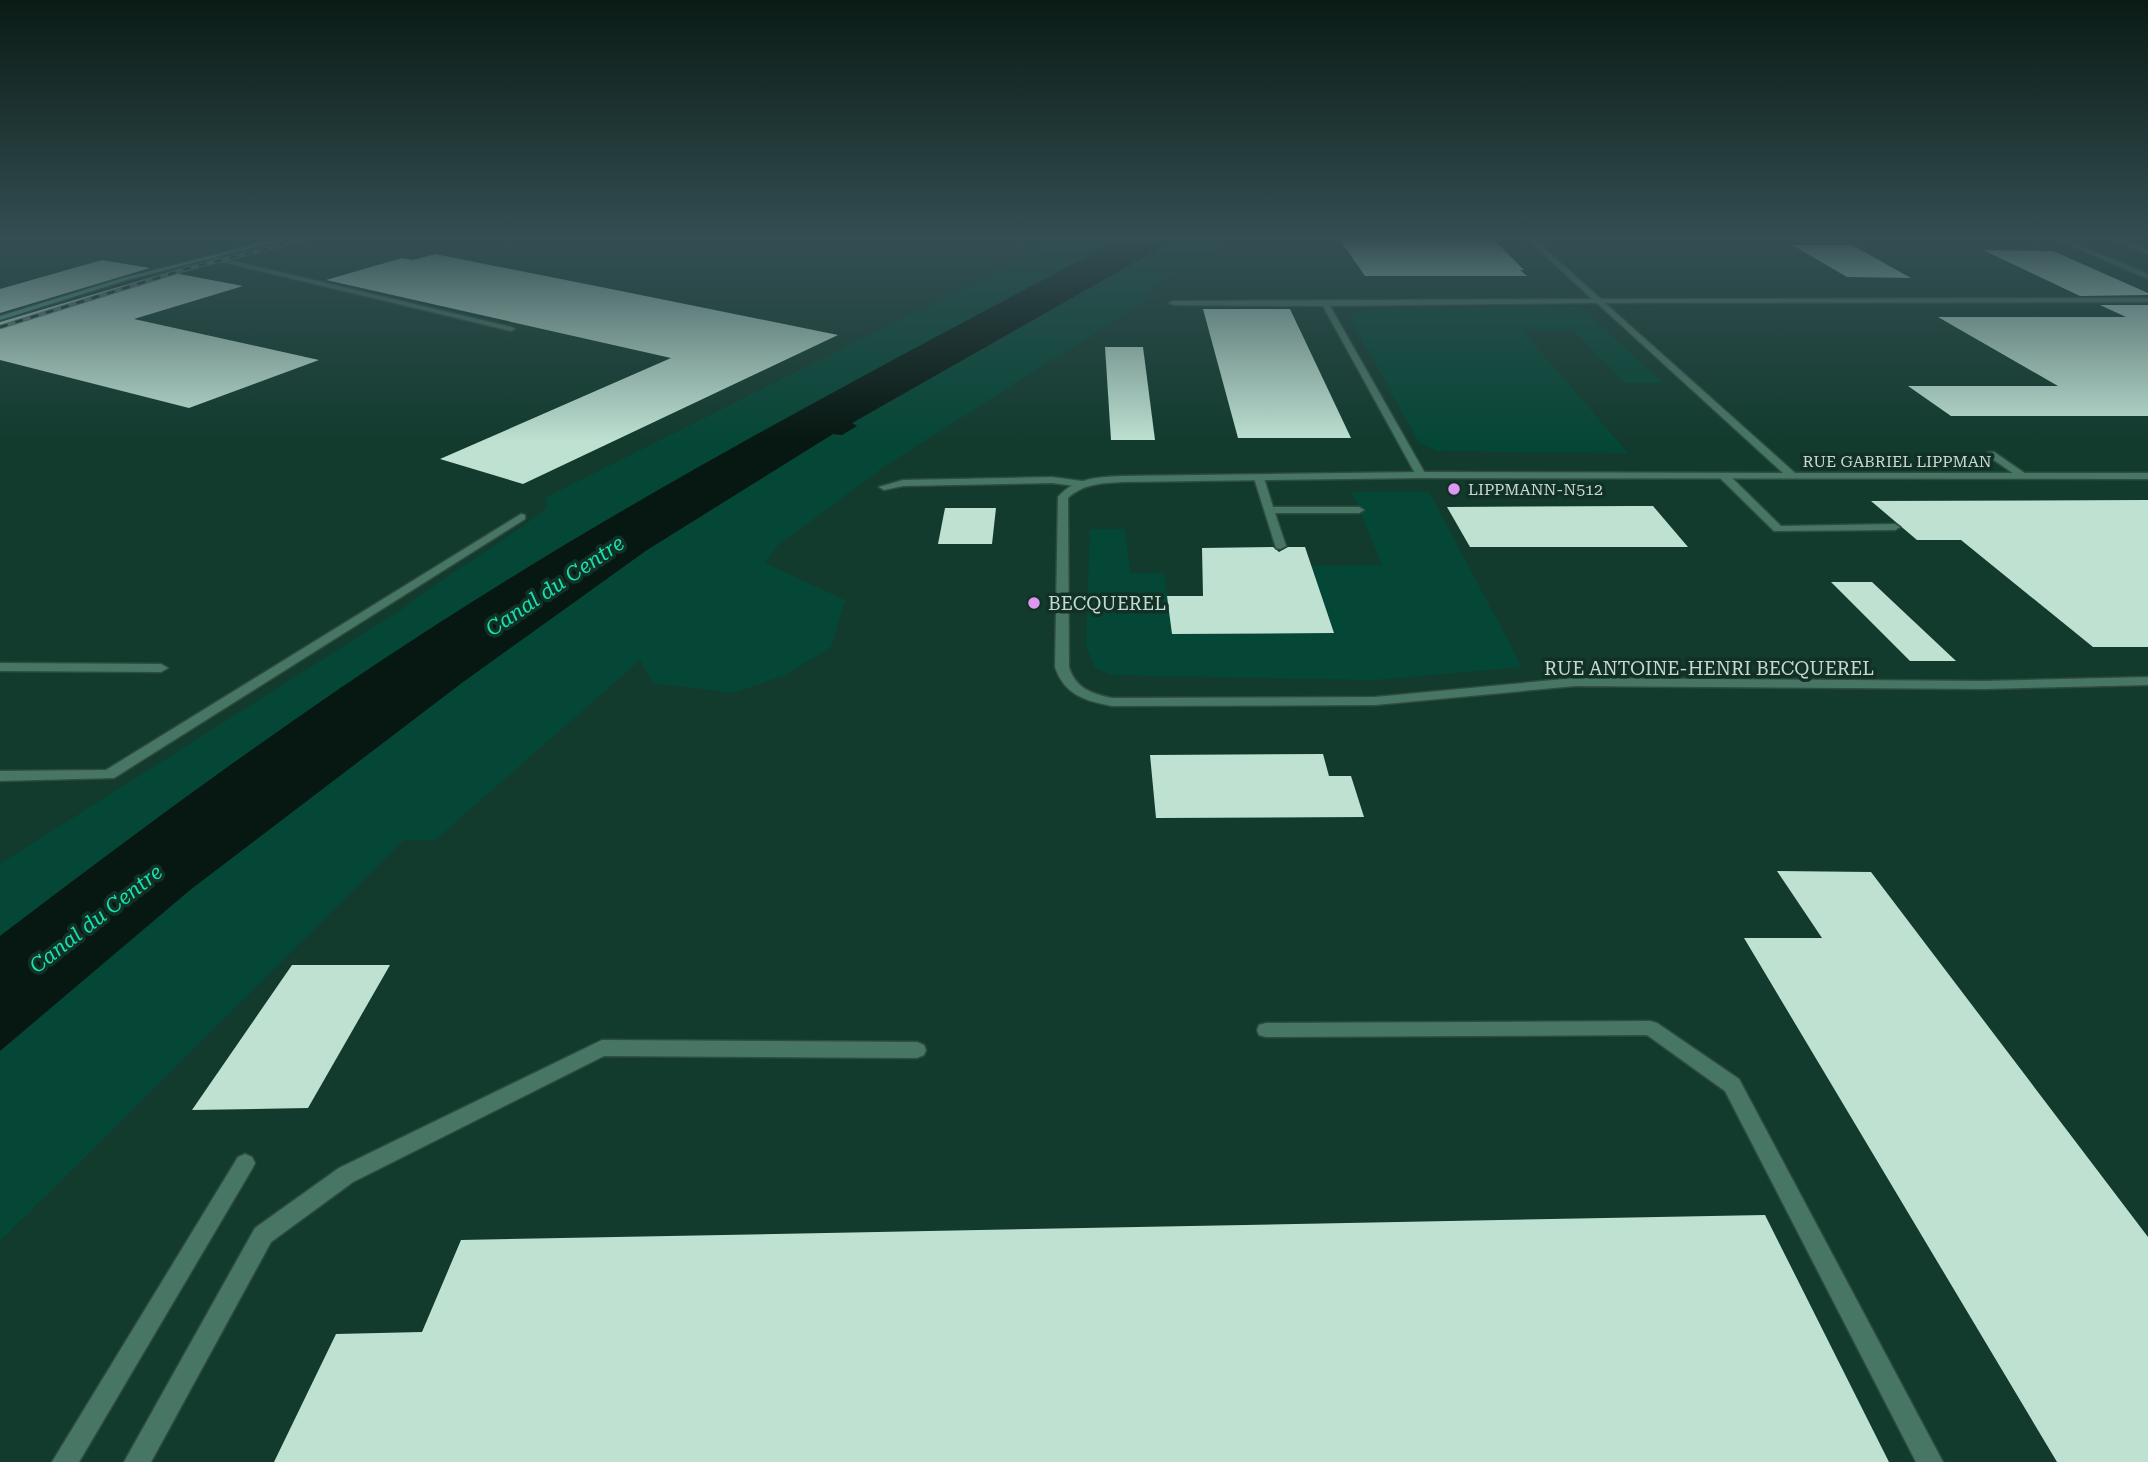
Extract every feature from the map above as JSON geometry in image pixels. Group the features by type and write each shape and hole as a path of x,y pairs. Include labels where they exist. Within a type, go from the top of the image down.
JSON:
{"main road":[{"path":"0,318 44,305"}],"street":[{"path":"410,305 510,329"},
{"path":"1326,305 1421,475"},
{"name":"RUE GABRIEL LIPPMAN","path":"1602,305 1793,476 2148,476"},
{"path":"1991,454 2024,476"},
{"path":"884,487 903,484 1052,480 1082,484 1122,479 1421,475 1793,476"},
{"path":"1724,476 1778,529 1895,527"},
{"path":"1259,478 1280,546"},
{"name":"RUE ANTOINE-HENRI BECQUEREL","path":"1082,484 1070,489 1063,497 1062,667 1064,680 1077,692 1094,699 1112,702 1375,701 1575,682 1985,685 2148,681"},
{"path":"1269,510 1359,510"},
{"path":"0,776 110,775 521,517"},
{"path":"0,667 161,668"},
{"path":"1266,1030 1650,1028 1732,1085 1930,1462"},
{"path":"137,1462 263,1235 346,1175 601,1048 917,1050"},
{"path":"65,1462 245,1163"}],"shaded area":[{"path":"0,305 2148,305 2148,1462 0,1462"},
{"path":"929,305 996,305 685,475 598,525 428,630 265,741 0,936 0,864 401,610 547,508 545,498"},
{"path":"1059,305 1139,305 888,464 778,545 765,563 845,600 831,647 785,675 733,693 654,683 640,660 435,840 404,840 0,1241 0,1051 190,890 463,682 647,550 833,434 842,435 856,425 851,424"},
{"path":"1580,306 1663,383 1625,383 1572,330 1522,330 1628,453 1438,451 1419,443 1351,319 1366,308"},
{"path":"1352,492 1429,492 1522,667 1375,680 1111,675 1094,667 1086,645 1090,529 1125,529 1130,573 1164,573 1173,634 1333,633 1311,566 1382,565"}],"water":[{"name":"Canal du Centre","path":"996,305 1059,305 852,423 857,426 842,435 833,434 647,550 463,682 190,890 0,1051 0,936 211,779 428,630 598,525 772,426"}],"building":[{"path":"0,305 26,305 0,313"},
{"path":"57,305 179,305 134,319 319,360 189,408 0,360 0,322"},
{"path":"438,305 690,305 838,335 523,484 440,459 671,358"},
{"path":"2100,305 2148,305 2148,416 1951,416 1908,386 2058,386 1938,317 2126,317"},
{"path":"1203,309 1290,309 1351,438 1238,438"},
{"path":"1105,347 1143,347 1155,440 1111,440"},
{"path":"2148,500 2148,647 2093,647 1961,540 1917,540 1871,501"},
{"path":"1653,506 1688,547 1470,547 1447,507"},
{"path":"945,508 996,508 992,544 938,544"},
{"path":"1273,547 1279,552 1288,547 1305,547 1334,633 1172,634 1167,596 1203,596 1202,548"},
{"path":"1831,582 1872,582 1956,661 1910,661"},
{"path":"1323,754 1329,776 1351,776 1364,817 1156,818 1150,755"},
{"path":"1777,871 1871,872 2148,1237 2148,1462 2057,1462 1744,938 1822,938"},
{"path":"292,965 390,965 308,1108 192,1110"},
{"path":"1765,1215 1889,1462 274,1462 336,1334 422,1332 461,1240"}],"railway":[{"path":"0,327 70,305"}],"place":[{"name":"LIPPMANN-N512","path":"1454,489"},
{"name":"BECQUEREL","path":"1034,603"}]}
